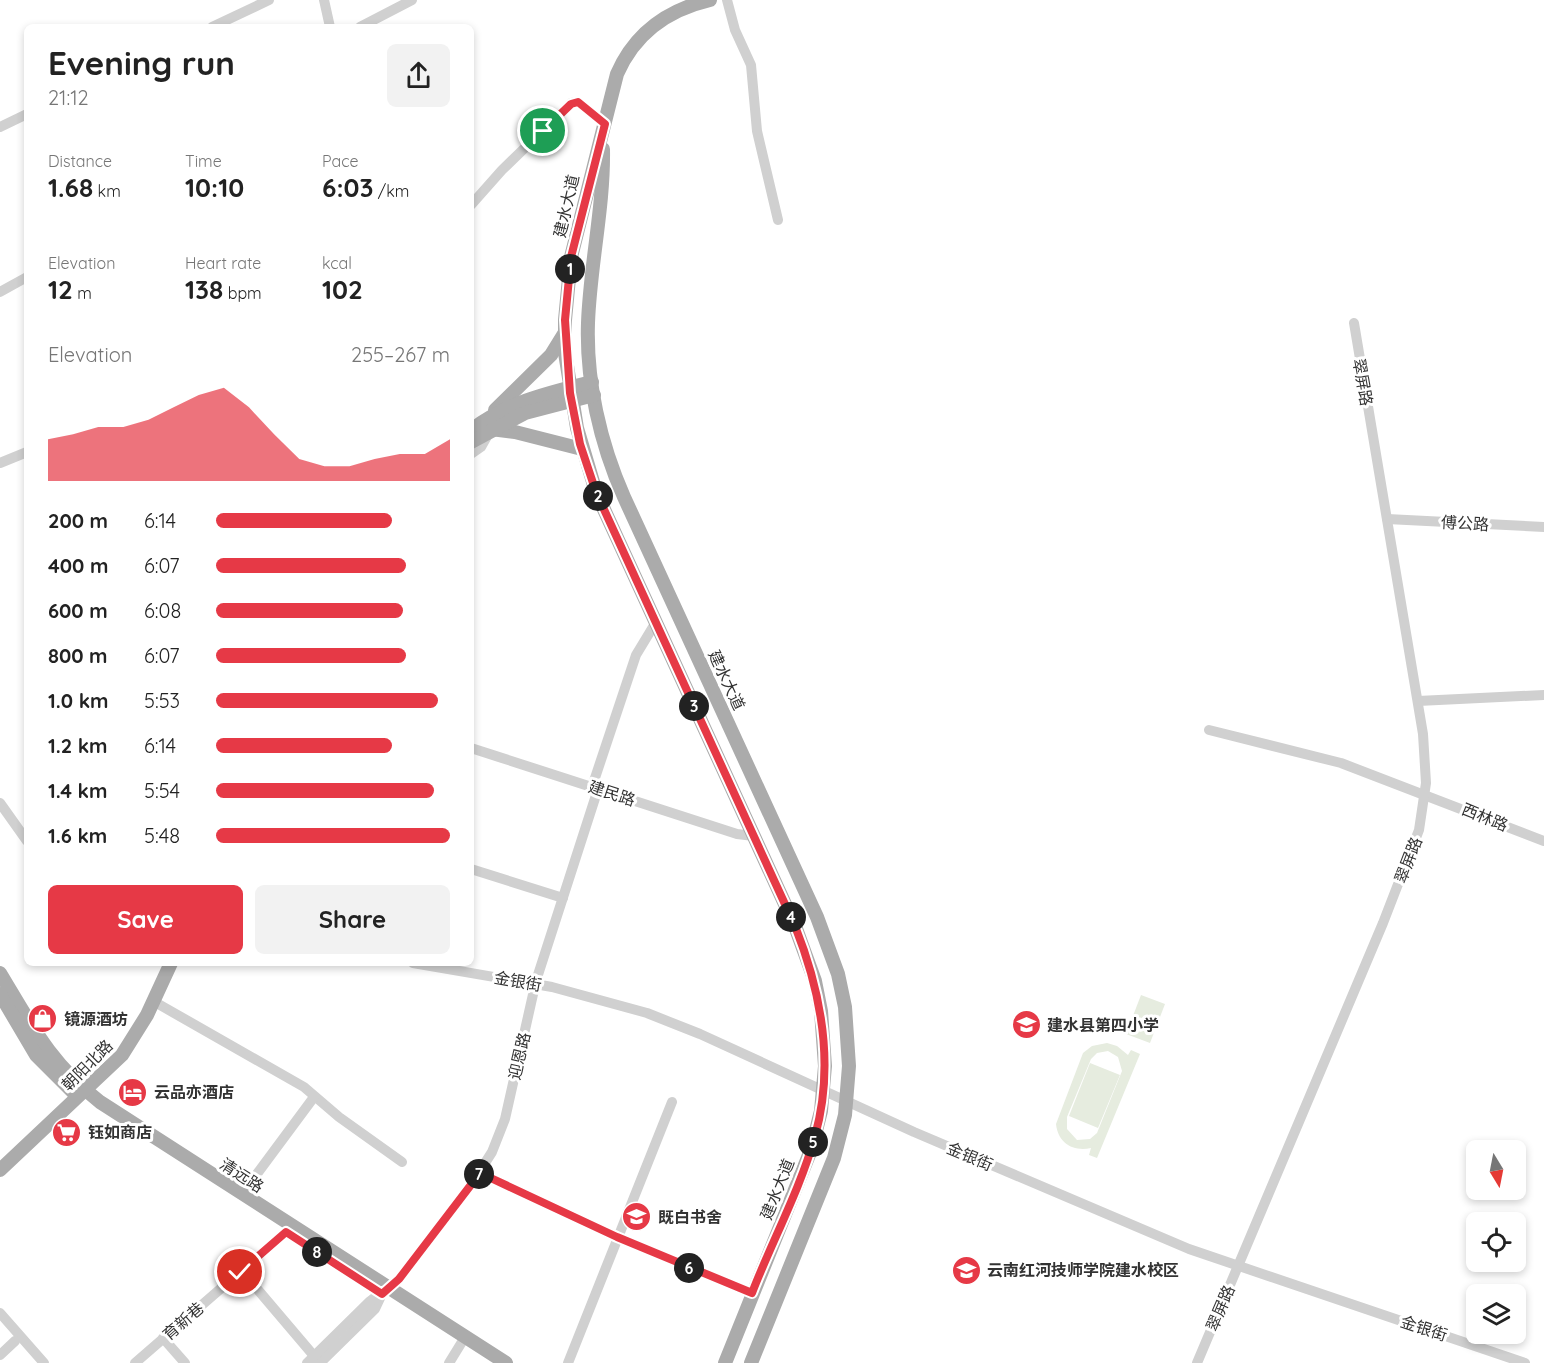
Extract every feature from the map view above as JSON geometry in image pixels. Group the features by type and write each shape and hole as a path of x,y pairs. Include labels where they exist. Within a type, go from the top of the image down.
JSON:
{"main road":[{"path":"604,131 617,74 636,42 655,23 671,13 710,0"},
{"name":"建水大道","path":"604,131 592,166 571,257 564,332 570,394 582,449 596,492 795,926 815,981 824,1030 824,1091 811,1150 725,1363"},
{"name":"建水大道","path":"604,131 588,321 593,388 603,438 618,483 825,937 838,974 846,1014 849,1066 847,1101 834,1158 751,1363"},
{"path":"474,439 490,422 506,397 551,355 564,332"},
{"path":"474,429 490,422 529,398 570,394 593,388"},
{"path":"490,422 515,432 582,449"},
{"name":"朝阳北路","path":"0,1170 78,1091 128,1031 159,966"},
{"name":"朝阳北路","path":"0,1157 122,1055 135,1036 170,966"},
{"name":"清远路","path":"0,973 45,1050 78,1091 242,1194 463,1341 491,1363"},
{"name":"清远路","path":"0,994 36,1055 78,1091 286,1232 385,1291"},
{"name":"清远路","path":"463,1341 506,1363"}],"street":[{"path":"218,24 269,0"},
{"path":"324,0 329,24"},
{"path":"366,24 412,0"},
{"path":"728,0 735,30 751,65 757,131 778,220"},
{"path":"474,202 502,170 571,104 578,102 604,131"},
{"path":"0,127 24,115"},
{"path":"0,292 24,279"},
{"name":"翠屏路","path":"1197,1363 1383,923 1419,830 1425,793 1425,750 1418,701 1354,323"},
{"path":"474,452 481,447 490,422"},
{"path":"0,464 24,453"},
{"name":"傅公路","path":"1387,519 1544,527"},
{"name":"迎恩路","path":"314,1361 369,1302 399,1279 480,1173 502,1128 536,984 595,788 636,655 656,622"},
{"path":"1418,701 1544,695"},
{"name":"西林路","path":"1209,730 1313,754 1425,793 1544,841"},
{"name":"建民路","path":"474,749 737,834 754,836"},
{"path":"0,803 24,838"},
{"path":"474,870 563,898"},
{"name":"金银街","path":"430,966 536,984 647,1013 700,1034 824,1091 1189,1249 1237,1268 1525,1363"},
{"path":"153,1001 304,1088 402,1162"},
{"path":"242,1194 314,1097"},
{"path":"568,1363 672,1102"},
{"path":"480,1173 617,1237 752,1293"},
{"name":"育新巷","path":"135,1363 286,1232"},
{"path":"242,1271 314,1361"},
{"path":"0,1313 44,1363"},
{"path":"0,1323 35,1363"},
{"path":"163,1338 185,1363"},
{"path":"0,1355 15,1341"},
{"path":"449,1363 463,1341"}],"shaded area":[{"path":"1141,995 1165,1004 1150,1043 1126,1034"},
{"path":"1107,1043 1117,1046 1128,1055 1131,1050 1140,1054 1097,1158 1089,1155 1091,1148 1078,1149 1063,1141 1056,1124 1083,1053 1092,1046","holes":["1108,1051 1118,1057 1122,1071 1097,1133 1090,1139 1077,1140 1067,1129 1067,1117 1091,1059 1097,1053"]},
{"path":"1090,1063 1120,1075 1098,1128 1069,1116"}],"place":[{"name":"镜源酒坊","path":"43,1019"},
{"name":"建水县第四小学","path":"1026,1025"},
{"name":"云品亦酒店","path":"133,1092"},
{"name":"钰如商店","path":"67,1132"},
{"name":"既白书舍","path":"637,1217"},
{"name":"云南红河技师学院建水校区","path":"966,1270"}],"route":[{"path":"240,1272 286,1232 382,1294 399,1279 480,1173 617,1237 752,1293 815,1137 821,1111 825,1066 823,1024 815,981 795,926 596,492 580,444 565,353 566,303 571,257 592,166 603,138 605,124 578,102 571,104 543,131"}]}
